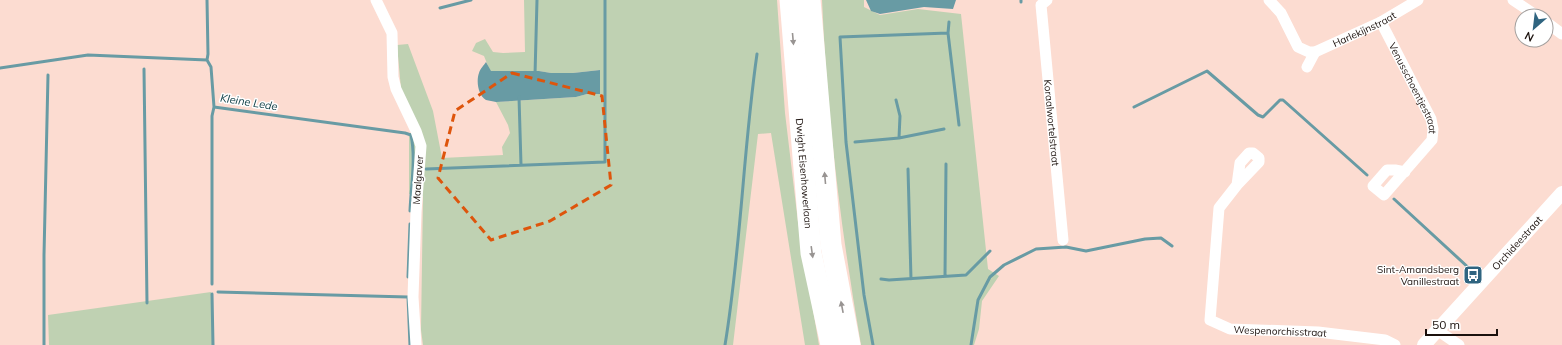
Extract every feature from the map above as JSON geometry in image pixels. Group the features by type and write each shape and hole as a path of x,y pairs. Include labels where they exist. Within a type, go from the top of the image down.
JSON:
{"highway":[{"name":"Dwight Eisenhowerlaan","path":"790,0 811,253 831,345"},
{"name":"Dwight Eisenhowerlaan","path":"810,0 831,245 850,345"}],"street":[{"name":"Maalgaver","path":"376,0 392,33 393,77 396,89 416,131 421,146 416,212 413,290 416,345"},
{"path":"1269,0 1281,13 1298,47 1312,52 1307,67"},
{"name":"Harlekijnstraat","path":"1312,52 1381,22 1418,0"},
{"path":"1513,0 1525,8"},
{"name":"Koraalwortelstraat","path":"1041,2 1063,240"},
{"name":"Venusschoentjestraat","path":"1381,22 1431,119 1433,129 1432,140 1405,172"},
{"name":"Wespenorchisstraat","path":"1237,185 1219,208 1210,320 1230,328 1318,332 1385,340 1395,345"},
{"name":"Orchideestraat","path":"1424,345 1562,193"},
{"path":"1437,330 1459,345"}],"highlighted area":[{"path":"512,73 602,96 611,185 550,221 491,240 438,178 455,111"}],"green space":[{"path":"524,0 777,0 785,113 798,222 819,345 805,345 771,133 758,134 733,345 423,345 421,330 423,196 409,194 408,133 420,133 401,89 397,45 408,44 433,111 442,158 503,155 502,147 510,133 508,125 496,102 600,94 600,70 573,73 490,71 484,56 472,51 476,43 485,39 493,52 525,52"},
{"path":"822,0 864,0 864,7 880,15 918,9 961,14 988,269 999,276 982,301 979,329 974,345 861,345 841,216 831,130"},
{"path":"211,292 214,345 49,345 48,315"}],"water":[{"path":"866,0 956,0 953,9 924,7 880,14 871,11"},
{"path":"486,62 491,71 573,73 600,70 600,94 496,102 486,100 479,91 478,76"}],"waterway":[{"path":"207,0 207,60"},
{"path":"440,8 471,0"},
{"path":"535,75 537,0"},
{"path":"426,169 605,162 605,0"},
{"path":"949,22 948,33 959,125"},
{"path":"873,345 864,295 846,142 840,37 948,33"},
{"path":"725,345 735,273 748,127 757,54"},
{"name":"Kleine Lede","path":"0,68 88,55 207,60 211,67 214,107 411,135 413,163 410,211"},
{"path":"144,69 147,303"},
{"path":"1134,107 1207,71 1258,115 1263,117 1280,100 1283,100 1367,175"},
{"path":"44,345 44,255 48,75"},
{"path":"519,97 521,165"},
{"path":"896,100 900,116 899,138"},
{"path":"212,284 212,116 214,107"},
{"path":"855,142 899,138 944,129"},
{"path":"945,276 946,164"},
{"path":"908,169 911,279"},
{"path":"1394,199 1471,270"},
{"name":"Kleine Lede","path":"408,277 410,224"},
{"path":"971,345 978,300 990,277 1004,265 1036,249 1066,247 1086,251 1145,239 1161,238 1172,246"},
{"path":"881,279 889,280 966,275 990,251"},
{"path":"218,292 408,297"},
{"path":"212,294 213,345"},
{"name":"Kleine Lede","path":"408,297 410,345"}],"place":[{"name":"Sint-Amandsberg Vanillestraat","path":"1473,275"}]}
